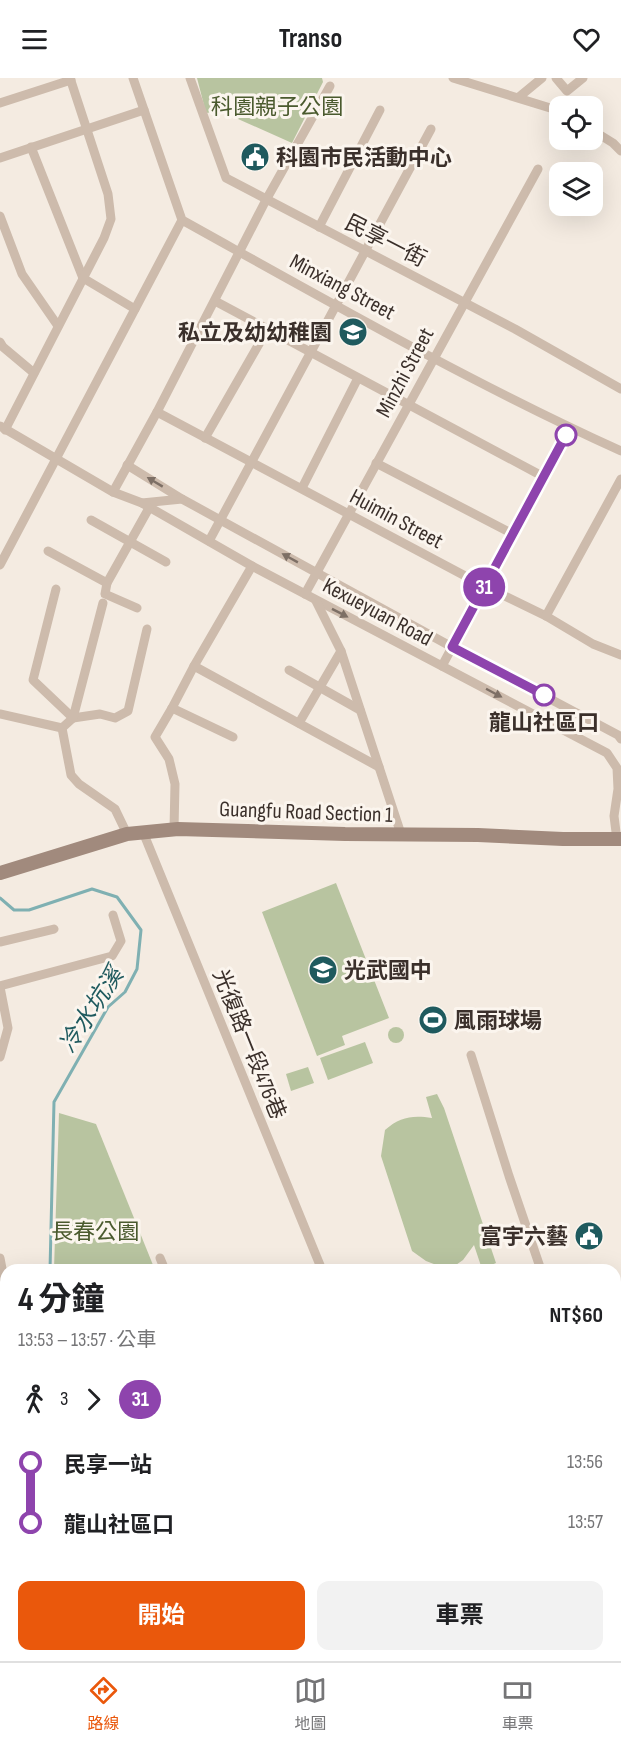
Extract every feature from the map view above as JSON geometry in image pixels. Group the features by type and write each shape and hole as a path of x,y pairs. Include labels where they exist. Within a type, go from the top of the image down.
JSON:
{"main road":[{"name":"Guangfu Road Section 1","path":"0,873 127,834 174,829 620,839"}],"street":[{"path":"0,565 182,220 133,78"},
{"name":"民享一街","path":"190,78 226,178 515,329 621,388"},
{"path":"453,78 549,107"},
{"path":"519,97 542,78"},
{"path":"556,78 567,91 583,78"},
{"path":"0,103 71,79 108,194 111,219 104,238 34,374 2,428"},
{"path":"113,492 239,252 330,86"},
{"path":"0,158 144,110"},
{"path":"319,227 380,110"},
{"path":"209,541 338,306 431,129"},
{"path":"603,137 621,151"},
{"path":"31,147 83,278 135,309"},
{"name":"Minzhi Street","path":"305,594 538,170"},
{"path":"0,216 22,274 58,326"},
{"name":"Minxiang Street","path":"182,220 434,357 570,428 621,451"},
{"path":"215,301 543,477"},
{"path":"205,438 267,330"},
{"path":"0,342 34,374"},
{"path":"302,488 357,378"},
{"name":"Huimin Street","path":"157,412 484,586 546,616 593,644 621,655"},
{"name":"Kexueyuan Road","path":"2,428 113,492 146,505 316,601 607,753 617,768 618,789 614,816 620,839"},
{"path":"442,666 570,428"},
{"path":"376,463 513,534"},
{"path":"127,465 182,499"},
{"path":"546,616 621,479"},
{"name":"Kexueyuan Road","path":"146,505 182,499 620,736"},
{"path":"137,608 105,594 107,583 130,542 146,505"},
{"path":"92,520 166,562"},
{"path":"48,551 107,583"},
{"path":"174,829 175,784 169,759 155,737 252,566"},
{"path":"56,589 33,680 73,718"},
{"path":"316,601 341,651 401,834"},
{"path":"62,728 73,718 103,603"},
{"path":"73,718 100,714 116,718 128,711 147,629"},
{"path":"299,723 341,651"},
{"path":"194,666 379,767"},
{"path":"289,670 360,710"},
{"path":"171,708 233,737"},
{"path":"0,714 62,728"},
{"path":"62,728 71,775 79,784 115,809 127,834"},
{"name":"光復路一段476巷","path":"143,831 320,1264"},
{"path":"0,1057 4,1029 0,987 112,956 121,941 112,915"},
{"path":"0,942 54,929"},
{"path":"471,1055 539,1264"},
{"path":"160,1258 162,1264"}],"green space":[{"name":"科園親子公園","path":"197,78 322,78 323,82 292,143 220,111 206,113"},
{"path":"336,883 389,1018 342,1036 345,1045 317,1056 262,912"},
{"path":"393,1027 399,1027 404,1035 402,1041 393,1043 388,1038 388,1032"},
{"path":"365,1042 373,1063 328,1080 320,1058"},
{"path":"308,1067 314,1083 291,1091 286,1074"},
{"path":"437,1094 444,1108 496,1263 494,1264 480,1264 474,1245 457,1264 434,1264 412,1251 381,1156 385,1130 407,1118 432,1118 426,1097"},
{"name":"長春公園","path":"59,1113 96,1124 153,1264 54,1264"}],"waterway":[{"name":"冷水坑溪","path":"0,898 14,910 29,910 92,889 117,897 141,930 137,969 125,992 108,1007 54,1102 50,1264"}],"bus line":[{"name":"31","path":"544,695 452,647 566,435"}],"place":[{"name":"科園市民活動中心","path":"255,157"},
{"name":"私立及幼幼稚園","path":"353,332"},
{"name":"龍山社區口","path":"544,695"},
{"name":"光武國中","path":"323,970"},
{"name":"風雨球場","path":"433,1020"},
{"name":"富宇六藝","path":"589,1236"}]}
